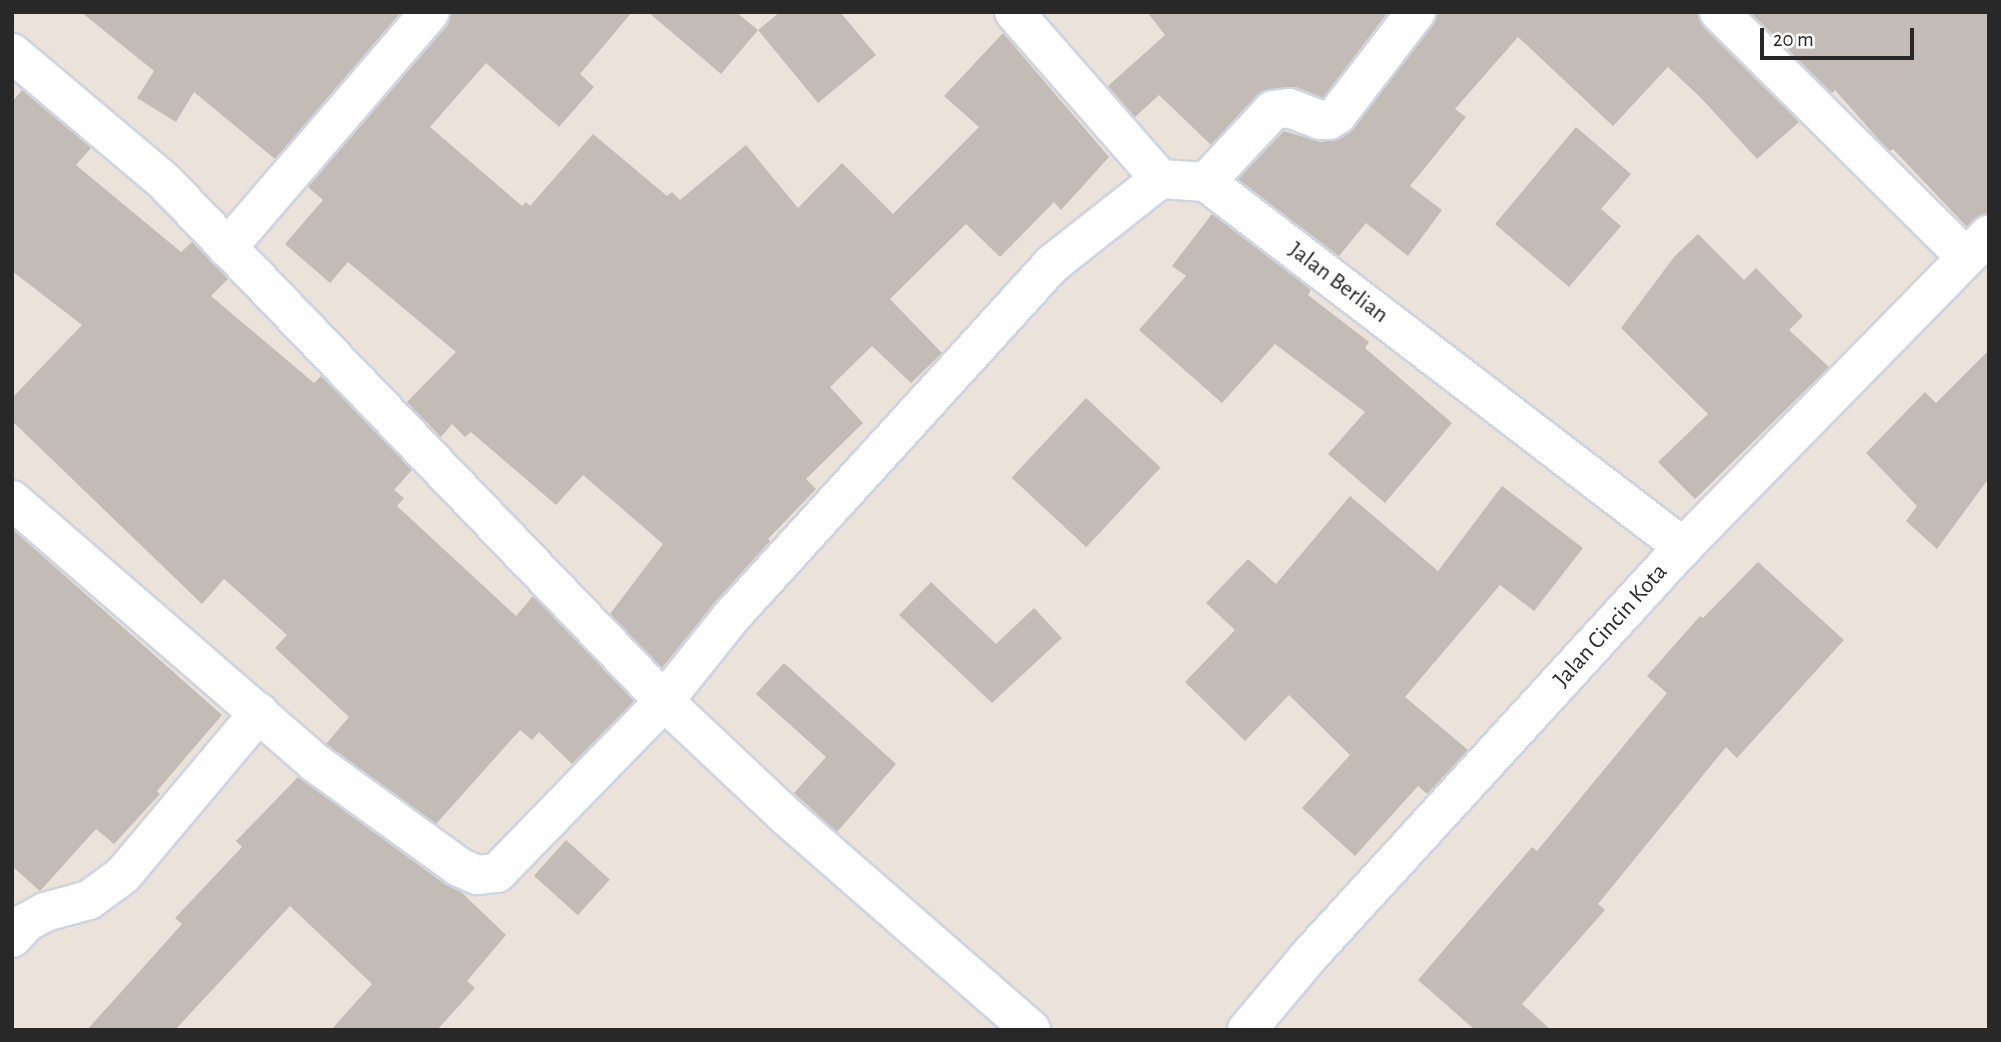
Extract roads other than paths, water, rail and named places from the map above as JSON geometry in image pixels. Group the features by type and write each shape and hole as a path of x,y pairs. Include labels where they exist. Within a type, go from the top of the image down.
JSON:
{"street":[{"path":"227,248 430,12"},
{"path":"1014,12 1160,179"},
{"path":"12,499 326,770 459,867 477,875 497,873 664,701 731,617 1052,264 1160,179 1206,182 1273,110 1289,107 1320,120 1329,120 1337,115 1416,12"},
{"path":"1719,12 1978,246"},
{"path":"12,53 164,181 664,701 786,816 1031,1030"},
{"name":"Jalan Berlian","path":"1206,182 1683,547"},
{"name":"Jalan Cincin Kota","path":"1247,1030 1318,946 1683,547 1978,246"},
{"path":"12,938 27,922 45,912 89,900 124,875 259,713"}]}
